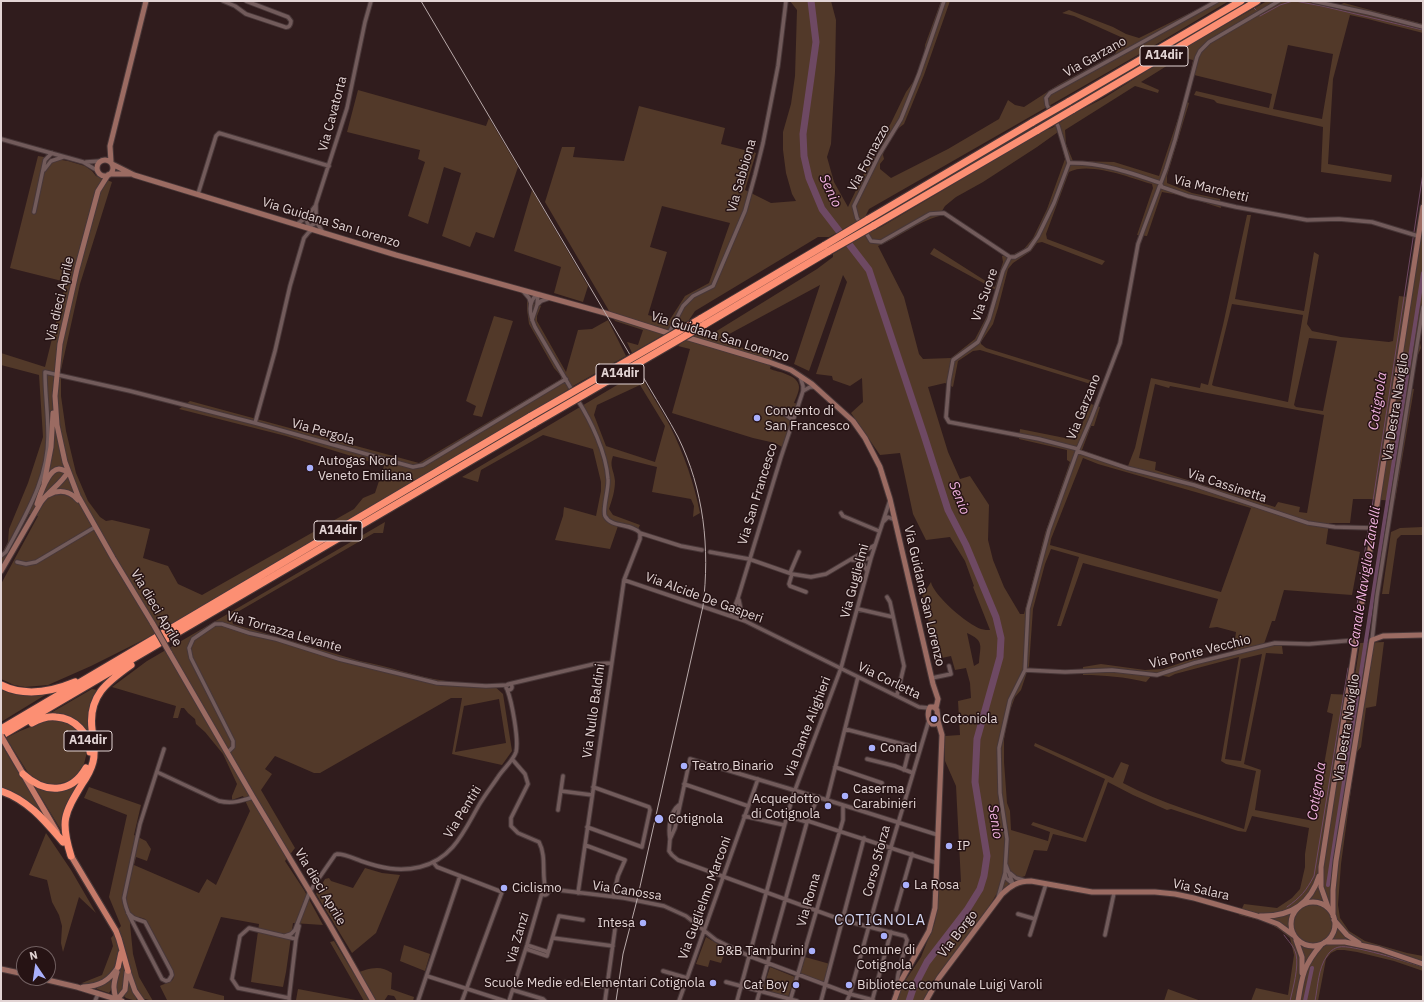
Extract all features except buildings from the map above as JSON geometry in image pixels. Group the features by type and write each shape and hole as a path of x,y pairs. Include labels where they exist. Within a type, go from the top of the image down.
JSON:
{"highway":[{"name":"A14dir","path":"702,322 825,245 1241,1"},
{"name":"A14dir","path":"1,729 702,322 873,226 1257,1"},
{"name":"A14dir","path":"1,737 533,420"},
{"name":"A14dir","path":"71,856 64,832 64,820 71,801 86,778 93,763 95,750 92,716 97,695 111,680 187,627"},
{"name":"A14dir","path":"1,685 16,691 30,692 59,687 74,682 119,656 144,645"},
{"name":"A14dir","path":"1,724 46,702"},
{"name":"A14dir","path":"1,737 38,720 55,717 72,721 77,724 89,742 90,757 86,768 80,778 75,782 64,787 44,788 30,780 24,774"},
{"name":"A14dir","path":"1,790 16,797 31,808 46,822 63,842"}],"main road":[{"path":"134,175 104,176 99,172 98,166 110,146 146,1"},
{"path":"109,175 113,168 110,146"},
{"path":"101,161 107,160 134,175"},
{"name":"Via dieci Aprile","path":"99,172 98,192 77,269 60,344 56,374 55,396 57,425 68,472 95,527 153,624 252,797 310,891 373,1001"},
{"name":"Via dieci Aprile","path":"98,192 109,175"},
{"name":"Via Guidana San Lorenzo","path":"134,175 322,231 396,255 522,290"},
{"path":"1369,947 1355,941 1347,935 1325,905 1321,887 1321,867 1423,207"},
{"path":"522,290 551,298"},
{"name":"Via Guidana San Lorenzo","path":"551,298 606,313 669,333 698,340 791,370 816,387 852,421 865,438 880,467 896,520 933,681 934,700 932,708"},
{"path":"34,512 44,484 51,447 55,396"},
{"path":"1,571 34,512 49,492 63,480 68,472 60,469 55,470 50,474 44,484"},
{"path":"44,498 50,494 63,491 73,495 83,504"},
{"path":"1372,640 1383,636 1423,635"},
{"name":"Via Destra Naviglio","path":"1334,918 1333,890 1336,861 1372,640"},
{"path":"932,708 932,721"},
{"path":"894,1001 895,994 902,979 926,936 935,908 941,740 932,721 932,708"},
{"name":"A14dir","path":"1,737 116,931 135,991 142,1001"},
{"path":"1321,867 1313,890 1292,915 1291,930 1301,943 1308,946 1315,946 1323,943 1344,942 1379,949 1423,964"},
{"name":"Via Salara","path":"1013,884 1027,881 1092,892 1155,892 1175,894 1257,916 1273,922 1295,936"},
{"name":"Via Borgo","path":"926,1001 939,978 997,900 1013,884"},
{"name":"Via Destra Naviglio","path":"1325,905 1333,890"},
{"path":"1299,907 1309,902 1316,902 1325,905"},
{"name":"Via Salara","path":"1257,916 1275,915 1288,912 1299,907"},
{"path":"1273,922 1275,915"},
{"path":"1298,1001 1310,957 1332,934 1334,928 1334,918"},
{"path":"1295,936 1302,957 1302,982"},
{"name":"A14dir","path":"121,946 121,960 118,967 114,989 114,994 119,1000 124,990 128,971"},
{"path":"77,987 90,987 104,982 110,978 118,967"},
{"path":"1,969 16,972"},
{"path":"56,982 119,1000"}],"street":[{"path":"224,1 235,6 246,14 285,28 291,25 291,21 288,17 246,1"},
{"name":"Via Cavatorta","path":"322,231 316,218 316,204 347,108 365,22 371,1"},
{"name":"Via Sabbiona","path":"669,333 683,306 693,296 713,286 745,211 758,162 777,74 786,1"},
{"name":"Via Fornazzo","path":"944,1 919,74 901,119 879,155 854,206 856,216 872,241 881,242 930,214 944,213 1010,257"},
{"name":"Via Garzano","path":"1069,164 1058,126 1047,105 1046,98 1050,93 1217,1"},
{"name":"Via Garzano","path":"997,900 1005,873 1007,839 1000,793 999,748 1010,700 1025,670 1028,609 1049,530 1078,450 1120,343 1138,244 1176,140 1190,90 1194,66 1200,50 1208,42 1279,1"},
{"path":"1313,1 1369,13 1423,27"},
{"path":"198,194 216,135 219,133 329,166"},
{"path":"1,139 83,162 99,172"},
{"path":"34,212 44,171 45,156 41,150"},
{"path":"45,160 52,153"},
{"path":"52,153 53,161"},
{"path":"44,171 53,161 64,157"},
{"path":"83,162 101,161"},
{"path":"1010,257 1015,257 1029,249 1038,236 1054,203 1069,164"},
{"name":"Via Marchetti","path":"1069,164 1100,165 1125,171 1160,183 1162,187 1188,196 1236,207 1307,220 1339,219 1372,222 1418,236"},
{"path":"304,238 298,224 307,217 316,204"},
{"path":"307,217 307,222 311,228"},
{"path":"255,423 277,345 290,286 304,238 314,224 316,218"},
{"name":"Via Suore","path":"949,422 946,418 949,381 953,360 978,342 989,320 1003,271 1010,257"},
{"path":"522,290 526,293 531,304"},
{"path":"538,294 534,297 531,304 530,311 532,320 593,426 605,464 609,488 604,511 606,517 613,522 637,530 640,533 681,546 702,550"},
{"path":"532,320 537,305 538,294"},
{"path":"537,305 541,301 551,298"},
{"name":"Via Destra Naviglio","path":"1372,640 1377,596 1423,308"},
{"name":"Via Pergola","path":"1,556 6,552 28,512 42,476 48,435 44,372 255,423 408,466 419,467 566,379"},
{"path":"799,375 802,381 803,391 810,387 816,387"},
{"name":"Via San Francesco","path":"731,616 803,391"},
{"path":"771,408 779,410 794,420"},
{"name":"Via Cassinetta","path":"949,422 1039,438 1078,450 1127,468 1194,485 1308,523 1336,527 1373,528"},
{"name":"Via Guglielmi","path":"841,668 858,609 870,558 890,499"},
{"path":"842,513 843,516 879,531"},
{"path":"881,525 888,517 896,520"},
{"path":"16,562 26,564 36,562 95,527"},
{"name":"Via Nullo Baldini","path":"578,893 624,580 640,539 640,533"},
{"path":"710,552 749,559 800,576 817,576 826,574 875,545"},
{"path":"798,552 789,584 790,586 806,592"},
{"path":"859,554 865,554 870,558"},
{"path":"849,560 870,558"},
{"path":"858,560 864,565 867,571"},
{"name":"Via Alcide De Gasperi","path":"624,580 745,621 841,668"},
{"path":"887,597 890,602 904,666 897,696"},
{"path":"738,598 745,621"},
{"path":"858,609 893,617"},
{"name":"Via Torrazza Levante","path":"227,753 233,747 233,741 191,658 189,650 193,639 215,624 222,624 249,633 276,639 339,659 436,683 486,686 500,685 509,687"},
{"name":"Via Ponte Vecchio","path":"1025,670 1065,672 1112,670 1157,675 1194,663 1276,643 1309,644 1356,640"},
{"path":"509,687 520,682 594,664 611,663"},
{"path":"933,681 951,674 949,666"},
{"name":"Via Corletta","path":"841,668 919,707 932,708"},
{"name":"Via Dante Alighieri","path":"737,1001 784,825 795,790 841,668"},
{"path":"828,800 858,677"},
{"name":"Via Pentiti","path":"310,891 338,854 345,855 377,867 389,869 413,868 433,862 446,854 460,840 501,771 515,755 517,744 509,687"},
{"path":"919,707 932,721"},
{"name":"Corso Sforza","path":"847,1001 870,927 891,847 924,734 932,721"},
{"path":"845,729 910,746 904,770"},
{"path":"128,913 134,918 140,919 144,922 171,971 172,975 169,980 166,981 162,979 128,913 124,898 140,824 164,749"},
{"path":"512,759 526,774 528,784 511,818 511,826 518,833 539,842 543,857 545,892"},
{"path":"895,994 907,940 905,936 842,920 678,860 672,856 670,851 668,831 671,818 675,808 680,804 690,759 843,804 938,835"},
{"path":"867,759 913,773"},
{"path":"836,767 882,783"},
{"path":"157,772 228,803 238,802 252,797"},
{"path":"558,810 563,776"},
{"name":"Via Guglielmo Marconi","path":"680,1001 758,779"},
{"path":"684,784 748,806"},
{"path":"587,827 642,847 650,810 649,807 593,787"},
{"path":"561,791 592,795"},
{"path":"757,1001 808,822 815,804 820,797"},
{"name":"Via Roma","path":"790,1000 817,911 842,820 843,804"},
{"path":"744,816 784,825"},
{"path":"787,816 864,838 937,863"},
{"path":"821,1001 864,838"},
{"path":"585,845 625,860 618,876 613,897"},
{"path":"896,910 912,854"},
{"path":"433,862 437,867 502,892 462,1001"},
{"path":"1006,864 1013,884"},
{"path":"1009,872 1013,876 1027,881"},
{"path":"1005,873 1006,878 1013,884"},
{"path":"418,1001 460,876"},
{"path":"1030,935 1046,884"},
{"path":"285,936 296,930 310,891"},
{"name":"Via Canossa","path":"545,892 560,891 613,897 637,900 664,906 686,916 716,940 749,956 850,994 872,1000"},
{"name":"Via Zanzi","path":"509,1001 527,947 539,903 545,892"},
{"path":"1105,935 1114,893"},
{"path":"1018,914 1035,918"},
{"path":"527,947 548,954 559,916 583,920"},
{"path":"134,925 137,920 140,919"},
{"path":"296,940 249,928 240,936 232,980 238,988 289,999 299,923"},
{"path":"605,1001 615,929"},
{"path":"872,1000 891,932"},
{"path":"553,938 613,946"},
{"name":"Via Guglielmo Marconi","path":"663,971 687,978"},
{"path":"427,976 505,1001"},
{"path":"566,982 607,987"},
{"path":"726,982 797,1001"},
{"path":"513,990 543,999 545,1001"},
{"path":"95,1001 98,994"}],"shaded area":[{"path":"790,1 831,1 836,20 831,144 827,157 834,182 848,207 906,92 923,68 925,45 941,1 950,1 924,75 904,124 887,137 883,155 884,159 880,164 880,169 891,178 948,149 999,119 1008,100 1015,105 1024,107 1058,85 1115,54 1123,38 1074,16 1062,13 1069,10 1139,38 1214,1 1229,1 869,209 865,217 829,237 818,237 695,311 689,320 632,353 627,342 638,345 643,330 615,321 545,202 562,147 575,147 573,157 624,161 639,106 725,128 721,144 756,153 745,190 771,203 796,201 792,194 786,173 783,150 783,132 791,104 795,76 797,10","holes":["662,206 730,223 709,283 685,296 669,321 648,315 667,252 650,247"]},
{"path":"1267,1 1322,1 1339,5 1344,3 1423,24 1423,33 1350,15 1333,79 1328,164 1392,175 1391,182 1321,172 1323,127 1217,103 1214,100 1194,95 1196,91 1269,108 1272,94 1190,74 1193,60 1181,57 1141,82 1159,90 1158,93 1135,86 1065,130 1066,144 1073,161 1114,162 1159,176 1184,100 1189,103 1167,176 1167,183 1192,193 1220,199 1221,208 1184,196 1162,192 1147,236 1137,235 1153,188 1152,184 1099,169 1077,169 1069,172 1046,234 1047,239 1105,261 1102,265 1042,242 1037,243 1031,251 1013,263 1008,269 993,324 981,344 986,348 1099,383 1097,386 980,350 973,351 958,361 953,387 945,383 928,387 948,452 960,479 970,476 989,505 988,540 993,560 1004,587 1020,614 1024,614 1045,533 1070,462 1067,460 1067,450 1019,439 1020,429 1075,440 1091,404 1100,407 1094,426 1091,426 1082,450 1128,466 1135,448 1151,378 1200,388 1201,383 1208,385 1223,325 1247,215 1251,215 1235,299 1304,311 1314,252 1319,255 1307,324 1312,331 1341,337 1389,342 1393,341 1399,296 1407,297 1423,192 1423,322 1420,342 1421,348 1411,369 1408,388 1414,389 1395,501 1353,499 1350,523 1329,523 1326,544 1360,552 1352,595 1284,590 1275,621 1272,621 1264,644 1282,646 1283,654 1266,653 1244,764 1261,770 1255,810 1314,821 1333,714 1327,712 1331,694 1352,695 1360,643 1384,642 1376,706 1366,708 1361,747 1356,753 1341,864 1338,905 1340,918 1349,931 1365,941 1423,956 1423,971 1394,961 1357,952 1337,950 1331,953 1326,959 1318,1001 1251,1001 1256,988 1288,995 1294,955 1290,938 1280,930 1267,922 1239,915 1244,904 1277,908 1292,898 1300,889 1305,867 1305,854 1309,828 1252,816 1246,832 1238,831 1171,809 1167,810 1108,782 1086,842 1053,834 1047,851 1034,850 1025,876 1014,880 996,895 985,914 932,983 924,1001 896,1001 903,984 921,957 935,922 940,881 961,882 956,786 945,761 945,736 960,735 958,701 971,698 970,683 966,668 955,670 951,656 937,659 928,618 921,598 931,582 933,588 944,602 960,616 975,626 990,630 973,587 974,586 965,561 950,537 926,540 913,514 900,453 880,455 851,413 863,402 862,378 850,386 833,380 832,376 816,374 847,282 843,275 809,371 794,364 820,285 720,339 721,342 773,356 770,369 792,377 798,383 799,387 794,403 799,404 784,448 775,443 753,438 672,413 690,349 678,346 695,335 715,332 817,269 833,257 833,254 1045,130 1052,128 1071,115 1104,98 1170,56","holes":["1288,45 1333,54 1322,119 1273,109","1058,132 1065,159 1047,209 1033,238 1024,249 1014,254 1002,256 1003,262 995,287 934,248 930,254 996,290 991,308 975,339 951,358 923,359 919,354 904,297 878,246 931,218 939,216 945,206 956,197 983,182","1232,304 1303,315 1288,402 1212,385","1309,338 1337,341 1323,411 1296,407 1294,405","1155,384 1169,388 1170,386 1324,415 1307,513 1299,512 1300,507 1278,502 1275,507 1155,470 1156,462 1139,458","1083,458 1098,464 1251,508 1221,592 1050,545","1051,549 1079,557 1057,626 1061,626 1083,563 1218,599 1209,628 1217,627 1236,632 1233,656 1208,662 1198,657 1163,669 1145,670 1101,664 1083,667 1083,675 1099,675 1146,682 1153,674 1169,677 1175,674 1239,657 1221,761 1226,764 1256,771 1244,829 1167,803 1123,783 1129,765 1121,762 1113,778 1035,743 1034,746 1105,779 1083,838 1033,822 1031,825 1050,832 1048,841 1011,830 1010,811 1007,803 1004,740 1008,716 1015,697 1021,690 1029,666 1033,609 1045,564","967,633 979,642 979,663 974,666","1262,654 1241,761 1225,759 1241,659"]},
{"path":"358,90 486,126 489,118 518,167 494,238 476,232 470,247 442,236 461,173 444,167 428,224 408,216 425,162 418,159 420,150 347,132"},
{"path":"38,156 68,161 85,166 96,176 112,182 80,284 61,370 61,396 66,431 76,473 88,501 100,517 106,521 112,520 150,529 143,558 168,566 178,584 202,595 354,509 363,498 375,493 384,466 286,436 179,409 190,401 419,463 561,379 561,376 554,368 529,324 527,301 541,306 537,316 537,321 566,372 578,330 592,329 608,320 626,356 161,631 91,666 48,685 25,687 14,685 1,679 1,584 38,516 29,514 1,566 1,555 8,542 9,529 28,483 43,437 39,375 1,365 1,353 45,367 66,282 10,268"},
{"path":"532,190 588,286 583,302 554,293 561,267 514,251"},
{"path":"494,316 513,321 482,417 473,415 476,406 466,401"},
{"path":"639,372 670,426 680,447 692,480 700,513 693,517 694,506 691,499 652,492 657,467 613,456 612,465 615,485 609,509 613,515 640,525 637,531 618,526 610,549 555,540 563,516 564,507 596,516 601,491 601,482 593,449 543,435 481,470 478,482 462,477","holes":["640,385 665,426 655,462 606,446 594,415 597,405"]},
{"path":"385,522 383,533 374,533 234,614 232,620 233,624 360,661 424,677 452,682 492,684 503,694 512,751 502,765 452,754 462,698 451,698 320,773 314,773 275,756 265,769 272,774 261,790 295,848 285,861 304,890 323,925 293,923 283,987 251,982 259,924 221,917 193,988 224,996 224,1001 168,1001 160,986 170,982 173,979 174,973 147,921 139,917 131,919 130,924 133,954 139,977 153,1001 137,997 136,1001 126,998 124,996 125,994 118,996 116,992 111,990 109,993 97,989 97,987 82,983 102,975 113,946 111,938 121,926 109,897 127,815 84,798 89,787 141,805 134,835 146,841 151,849 147,861 136,857 134,865 199,893 207,879 216,885 250,811 243,796 232,800 237,784 223,754 205,732 196,724 195,719 184,708 181,708 178,718 173,718 176,706 112,687 147,661","holes":["499,699 506,743 455,752 464,706"]},
{"path":"1423,527 1423,535 1401,535 1397,539 1389,594 1382,594 1391,532 1400,528"},
{"path":"1,689 12,694 50,692 1,722"},
{"path":"92,689 97,690 89,711 90,736 83,727 49,714"},
{"path":"53,718 71,723 85,739 87,752 83,768 73,780 54,785 40,782 30,776 6,738"},
{"path":"1,744 47,819 1,788"},
{"path":"80,782 62,815 61,830 33,784 59,790"},
{"path":"46,833 71,870 96,913 79,897 63,952 61,943 62,926 59,915 52,902 47,880 29,875"},
{"path":"365,868 382,873 400,875 376,933 352,953 316,894 325,879 329,878 331,881 353,888"},
{"path":"706,937 726,949 721,963 710,960 708,967 696,964"},
{"path":"334,941 354,974 373,968 387,970 392,973 391,989 414,997 413,1001 397,1001 394,996 388,995 384,1001 364,1001 330,942"},
{"path":"404,945 430,954 425,971 400,961"},
{"path":"805,957 830,964 825,983 800,974"},
{"path":"770,967 795,977 788,997 763,989"},
{"path":"298,989 361,1001 300,1001 296,1000"},
{"path":"1168,989 1201,1001 1164,1001"}],"waterway":[{"name":"Senio","path":"811,1 816,42 803,134 804,156 809,178 822,209 869,270 948,510 966,545 996,617 1001,638 1000,657 977,739 975,782 987,856 984,876 980,889 967,910 927,962 913,989 909,1001"},
{"path":"1260,16 1280,5 1293,1"},
{"path":"1295,1 1423,30"},
{"name":"Cotignola","path":"1369,527 1423,173"},
{"name":"Canale Naviglio Zanelli","path":"1328,885 1423,273"},
{"name":"Cotignola","path":"1353,632 1368,530"},
{"name":"Cotignola","path":"1287,907 1303,893 1314,876 1348,668"},
{"name":"Cotignola","path":"1284,935 1294,948 1297,959 1290,1001"},
{"path":"1315,1001 1324,961 1329,953 1339,947 1355,948 1423,967"},
{"name":"Canale Naviglio Zanelli","path":"1305,1001 1312,968"}],"railway":[{"path":"421,1 675,431 687,457 699,498 703,520 706,563 703,606 637,900 623,954 616,1001"}],"place":[{"name":"Convento di San Francesco","path":"757,418"},
{"name":"Autogas Nord Veneto Emiliana","path":"310,468"},
{"name":"Cotoniola","path":"934,719"},
{"name":"Conad","path":"872,748"},
{"name":"Teatro Binario","path":"684,766"},
{"name":"Caserma Carabinieri","path":"845,796"},
{"name":"Acquedotto di Cotignola","path":"828,806"},
{"name":"Cotignola","path":"659,819"},
{"name":"IP","path":"949,846"},
{"name":"La Rosa","path":"906,885"},
{"name":"Ciclismo","path":"504,888"},
{"name":"Intesa","path":"643,923"},
{"name":"Comune di Cotignola","path":"884,936"},
{"name":"B&B Tamburini","path":"812,951"},
{"name":"Scuole Medie ed Elementari Cotignola","path":"713,983"},
{"name":"Cat Boy","path":"796,985"},
{"name":"Biblioteca comunale Luigi Varoli","path":"849,985"}],"district":[{"name":"COTIGNOLA","path":"880,921"}]}
